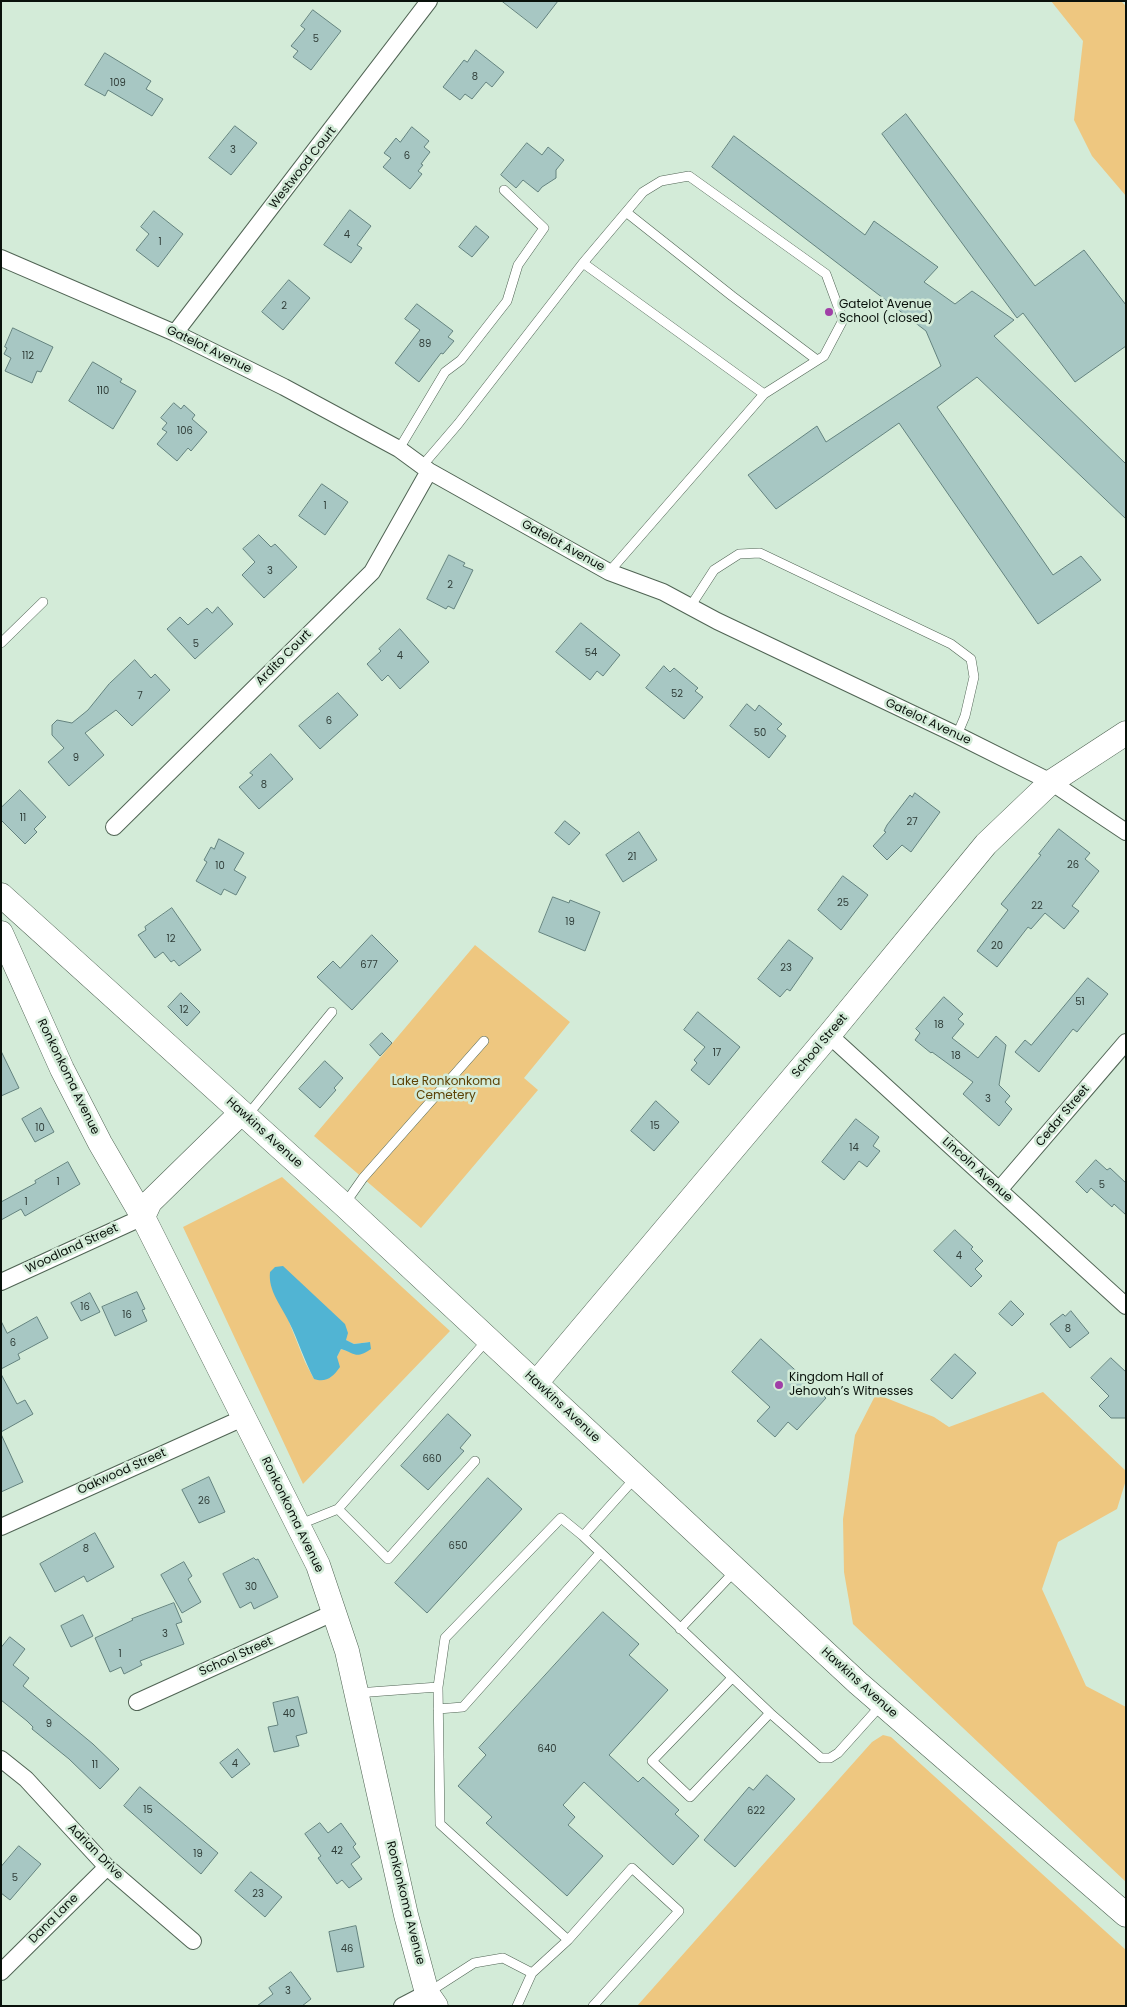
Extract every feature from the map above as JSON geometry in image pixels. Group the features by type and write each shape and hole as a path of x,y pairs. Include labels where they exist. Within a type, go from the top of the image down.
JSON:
{"street":[{"name":"Westwood Court","path":"175,333 421,4"},
{"name":"Gatelot Avenue","path":"1,258 175,333 284,387 399,449 426,468 609,572 663,592 809,666 1052,782 1126,832"},
{"name":"Ardito Court","path":"114,827 372,572 426,468"},
{"name":"School Street","path":"536,1383 829,1035 986,844 1052,782 1126,733"},
{"name":"Hawkins Avenue","path":"1,895 344,1205 882,1704 1126,1915"},
{"name":"Ronkonkoma Avenue","path":"1,933 62,1069 100,1143 143,1217 318,1565 347,1651 406,1915 432,1999"},
{"name":"Lincoln Avenue","path":"829,1035 1126,1306"},
{"name":"Cedar Street","path":"999,1190 1126,1042"},
{"path":"143,1217 150,1202 244,1115"},
{"name":"Woodland Street","path":"1,1282 143,1217"},
{"name":"Oakwood Street","path":"1,1527 243,1418"},
{"name":"School Street","path":"137,1702 335,1612"},
{"name":"Adrian Drive","path":"1,1759 26,1779 107,1867 193,1941"},
{"name":"Dana Lane","path":"1,1972 107,1867"},
{"path":"402,2006 432,1999"}],"lane":[{"path":"426,468 583,263 643,192 661,181 689,176 826,274 843,320 824,356 764,394 609,572"},
{"path":"399,449 445,372 461,360 507,301 518,265 544,228 504,190"},
{"path":"626,212 817,360"},
{"path":"583,263 764,394"},
{"path":"690,607 714,570 739,554 760,553 951,644 971,659 974,677 965,716 957,735"},
{"path":"1,643 43,602"},
{"path":"244,1115 332,1012"},
{"path":"344,1205 363,1178 484,1042"},
{"path":"298,1525 338,1509 488,1338"},
{"path":"338,1509 388,1559 476,1460"},
{"path":"583,1536 637,1477"},
{"path":"568,1940 440,1824 438,1709 438,1687 445,1638 561,1518 583,1536 770,1714 821,1758 830,1758 838,1753 882,1704"},
{"path":"438,1709 463,1706 600,1553"},
{"path":"680,1629 736,1570"},
{"path":"732,1678 652,1761 690,1797 770,1714"},
{"path":"356,1693 438,1687"},
{"path":"517,2006 532,1973 568,1940 632,1868 679,1912 592,2006"},
{"path":"432,1999 474,1963 504,1958 532,1973"}],"green space":[{"path":"1051,1 1121,1 1126,6 1126,196 1092,156 1074,120 1083,41"},
{"name":"Lake Ronkonkoma Cemetery","path":"475,945 570,1022 524,1078 538,1090 421,1228 314,1136"},
{"path":"282,1177 450,1331 303,1484 183,1227","holes":["289,1322 354,1344 370,1342 350,1352 341,1349 337,1357 314,1379"]},
{"path":"1043,1392 1126,1471 1126,1480 1117,1509 1058,1542 1042,1589 1086,1686 1126,1707 1126,1882 853,1624 844,1572 843,1519 855,1435 876,1394 934,1417 949,1427"},
{"path":"883,1735 891,1737 1126,1950 1126,2006 637,2006 872,1742"}],"water":[{"path":"283,1266 345,1324 348,1333 346,1340 354,1344 370,1342 371,1349 359,1355 341,1349 337,1357 340,1367 335,1374 326,1380 314,1379 273,1292 270,1272 275,1267"}],"building":[{"path":"502,1 558,1 537,28"},
{"path":"313,10 341,31 311,70 293,57 298,51 291,46 305,29 301,26"},
{"path":"476,50 504,72 492,87 486,82 472,99 465,94 460,100 443,87 464,60 467,62"},
{"path":"105,53 151,81 146,89 163,99 152,116 108,90 105,96 85,85"},
{"path":"906,114 1035,286 1084,250 1126,305 1126,346 1075,382 1023,313 1017,318 882,134"},
{"path":"235,126 257,143 231,175 209,158"},
{"path":"412,127 429,141 424,147 430,152 418,171 422,174 410,189 383,167 391,158 384,153 396,138 400,142"},
{"path":"734,136 865,235 874,221 938,267 924,282 955,304 972,291 1014,320 994,336 1126,464 1126,519 977,377 937,407 1053,575 1081,556 1101,580 1038,624 899,423 776,509 748,475 817,426 826,442 941,366 926,331 712,167"},
{"path":"527,143 542,155 548,147 564,160 556,170 556,178 538,192 523,180 516,188 501,175"},
{"path":"350,210 371,226 357,245 362,248 351,263 324,245"},
{"path":"154,211 183,234 158,267 136,250 149,234 141,227"},
{"path":"476,226 489,237 472,257 459,247"},
{"path":"289,280 310,298 283,330 262,312"},
{"path":"417,304 453,331 448,337 454,341 443,354 441,353 419,382 395,363 420,330 405,319"},
{"path":"13,328 53,347 41,372 37,371 32,383 5,371 11,358 4,354 7,348 5,347"},
{"path":"93,362 122,379 120,382 136,391 113,429 69,401"},
{"path":"174,403 181,409 184,405 195,415 192,419 207,432 191,451 188,448 177,461 157,444 167,432 162,429 167,423 161,418"},
{"path":"322,484 348,502 325,535 299,516"},
{"path":"259,535 271,547 275,544 297,567 264,598 242,575 255,562 243,549"},
{"path":"449,555 465,563 463,566 473,570 454,609 448,606 446,609 427,599"},
{"path":"218,607 233,624 195,659 167,629 180,617 188,625 207,608 212,613"},
{"path":"581,623 620,655 603,676 597,671 590,680 556,652"},
{"path":"400,629 429,662 400,689 388,675 382,681 367,664 381,651 379,649"},
{"path":"135,660 151,678 155,674 170,690 132,726 116,710 85,733 104,755 69,786 48,762 64,748 52,735 52,725 57,720 72,723 88,710 109,684"},
{"path":"664,666 670,672 674,668 698,688 695,691 703,697 684,719 646,688"},
{"path":"338,693 358,715 320,749 299,726"},
{"path":"747,704 755,711 759,705 782,724 777,729 786,736 769,758 730,726"},
{"path":"271,754 293,779 259,809 239,787 253,775 250,773"},
{"path":"20,790 46,817 34,829 37,832 25,844 1,820 1,808"},
{"path":"915,793 940,812 911,852 902,845 887,860 873,846 886,832 884,831 887,825 910,795 912,797"},
{"path":"565,821 580,833 569,845 555,833"},
{"path":"1059,829 1090,853 1085,859 1099,871 1072,906 1079,911 1064,929 1045,913 1031,929 1028,927 997,967 977,951 1008,910 1001,904 1041,855 1039,854"},
{"path":"639,832 657,860 623,882 606,855"},
{"path":"219,839 244,853 234,870 246,877 236,895 224,889 221,895 196,881 207,862 204,860 211,847 214,849"},
{"path":"843,876 868,895 841,930 818,910"},
{"path":"553,897 569,903 570,900 600,912 585,951 539,932"},
{"path":"172,908 201,950 179,966 174,960 171,962 163,952 155,958 138,935 146,930 145,927"},
{"path":"372,935 398,961 352,1010 317,977 333,961 340,968"},
{"path":"789,940 813,958 790,991 787,989 780,997 758,979"},
{"path":"1088,978 1108,994 1077,1032 1073,1029 1039,1072 1015,1052 1025,1040 1031,1045"},
{"path":"181,993 200,1012 187,1026 168,1007"},
{"path":"944,997 963,1014 958,1019 964,1024 952,1038 978,1058 996,1036 1006,1045 999,1085 1010,1096 1005,1102 1012,1109 999,1126 963,1094 973,1082 915,1040 920,1033 916,1029"},
{"path":"698,1012 740,1047 709,1085 691,1070 697,1063 694,1060 705,1047 684,1030"},
{"path":"382,1033 392,1043 380,1056 370,1045"},
{"path":"1,1051 19,1088 1,1096"},
{"path":"325,1061 343,1078 334,1088 336,1090 320,1108 299,1089"},
{"path":"656,1101 679,1122 654,1151 631,1131"},
{"path":"41,1108 54,1132 35,1142 22,1119"},
{"path":"856,1119 879,1137 873,1146 880,1151 867,1167 859,1161 844,1180 822,1162"},
{"path":"1096,1160 1107,1170 1110,1168 1126,1183 1126,1215 1114,1204 1112,1207 1091,1188 1087,1193 1076,1182"},
{"path":"68,1162 80,1184 25,1216 21,1209 1,1220 1,1202 36,1183 35,1181"},
{"path":"955,1230 973,1247 971,1249 983,1261 975,1269 982,1276 971,1287 934,1251"},
{"path":"137,1292 145,1309 142,1310 147,1321 115,1336 102,1307"},
{"path":"90,1293 100,1312 81,1321 71,1303"},
{"path":"1011,1301 1024,1314 1012,1326 999,1314"},
{"path":"1071,1311 1089,1333 1070,1348 1050,1324 1063,1314 1065,1316"},
{"path":"37,1317 48,1338 18,1354 20,1359 1,1369 1,1321 7,1333"},
{"name":"Kingdom Hall of Jehovah’s Witnesses","path":"761,1339 826,1398 797,1430 788,1422 775,1437 757,1421 770,1407 732,1372"},
{"path":"955,1354 976,1373 952,1399 931,1380"},
{"path":"1111,1358 1126,1372 1126,1418 1111,1418 1099,1406 1109,1396 1091,1378"},
{"path":"1,1374 17,1404 25,1400 33,1414 1,1432"},
{"path":"448,1414 471,1435 460,1448 464,1451 428,1490 401,1466"},
{"path":"1,1434 23,1482 1,1492"},
{"path":"209,1477 225,1512 199,1523 182,1490"},
{"path":"488,1478 522,1509 427,1613 395,1583"},
{"path":"95,1533 114,1567 87,1582 84,1576 55,1592 40,1564"},
{"path":"254,1558 258,1559 278,1597 254,1609 251,1602 240,1608 223,1574"},
{"path":"184,1562 192,1576 188,1579 201,1602 182,1613 161,1575"},
{"path":"174,1603 182,1622 176,1624 184,1644 140,1661 142,1665 124,1674 121,1667 110,1672 95,1638 132,1619"},
{"path":"603,1612 639,1644 629,1655 668,1690 609,1755 638,1782 643,1777 679,1810 675,1814 699,1836 673,1865 584,1782 563,1805 575,1817 568,1825 603,1856 567,1896 486,1823 492,1817 458,1786 486,1755 479,1748"},
{"path":"83,1615 93,1636 71,1647 61,1626"},
{"path":"10,1637 25,1649 13,1665 29,1678 23,1686 93,1744 119,1769 100,1789 69,1759 32,1729 33,1727 27,1721 1,1700 1,1648"},
{"path":"298,1697 307,1733 296,1736 299,1746 274,1752 268,1727 278,1725 273,1703"},
{"path":"238,1749 250,1764 232,1778 220,1763"},
{"path":"767,1775 795,1799 735,1867 704,1840 749,1787 753,1790"},
{"path":"140,1787 218,1853 201,1874 124,1806"},
{"path":"320,1823 328,1833 341,1823 356,1844 353,1847 360,1857 351,1864 362,1879 349,1888 342,1880 337,1884 318,1858 321,1856 305,1834"},
{"path":"19,1846 41,1864 10,1900 1,1893 1,1867"},
{"path":"251,1872 282,1897 265,1917 235,1891"},
{"path":"356,1926 364,1967 337,1972 329,1932"},
{"path":"291,1972 311,1999 302,2006 257,2006 273,1994 269,1988"}],"place":[{"name":"Gatelot Avenue School (closed)","path":"829,312"},
{"name":"Kingdom Hall of Jehovah’s Witnesses","path":"779,1385"}]}
